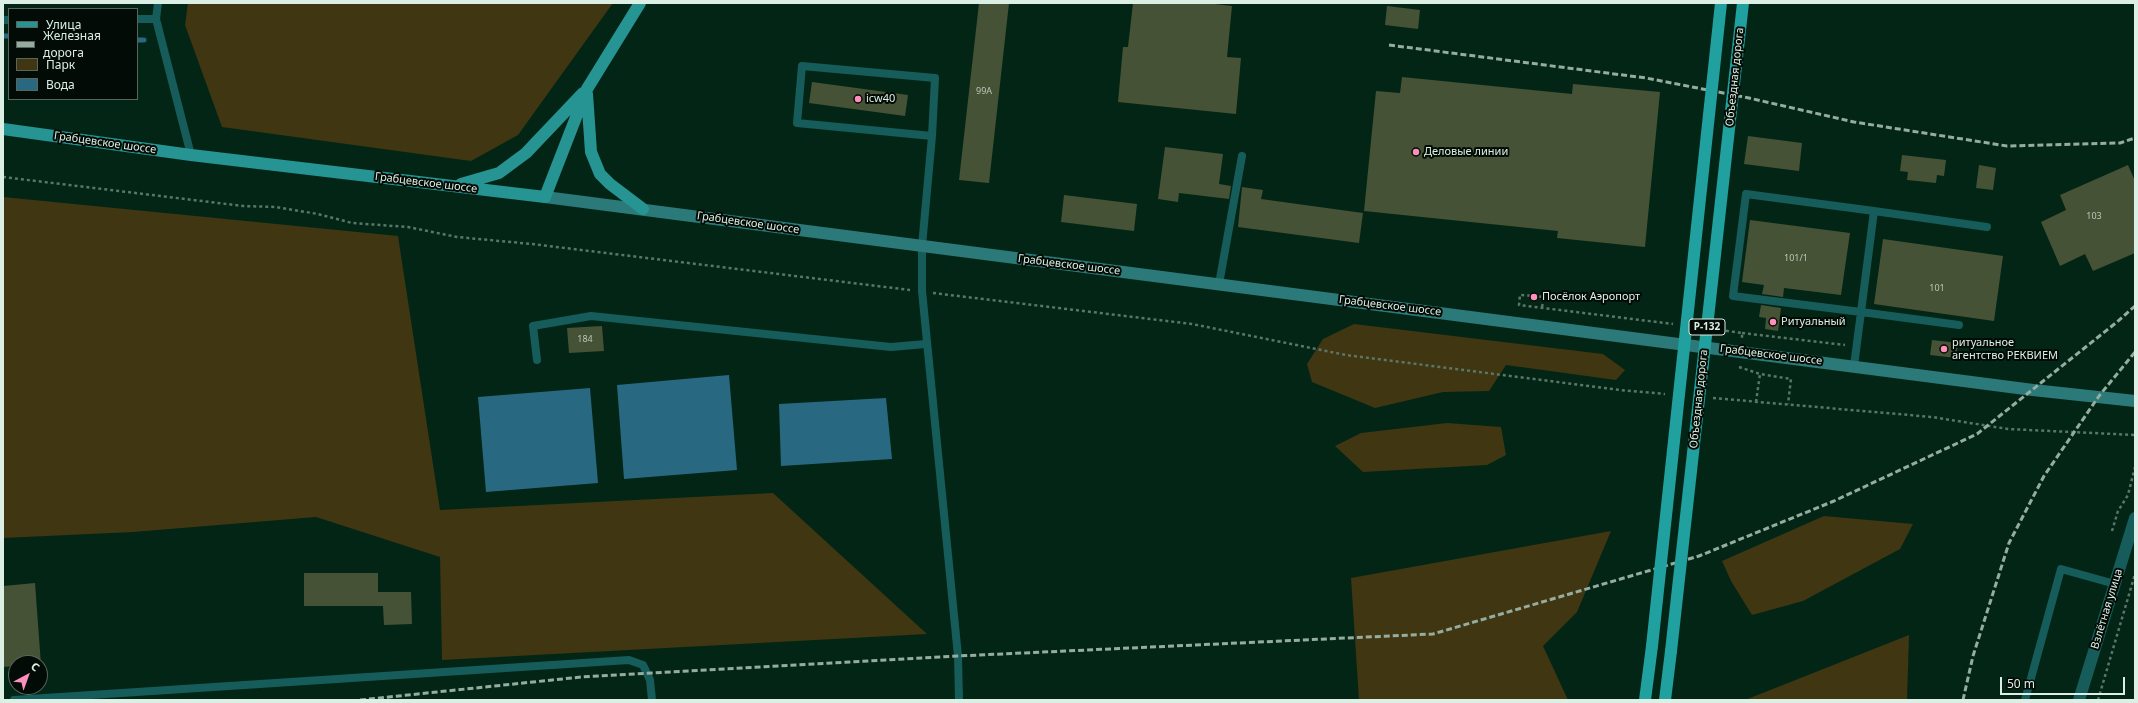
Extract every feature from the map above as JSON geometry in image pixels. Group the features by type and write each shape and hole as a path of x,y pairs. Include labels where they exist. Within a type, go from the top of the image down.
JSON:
{"highway":[{"name":"Объездная дорога","path":"1645,700 1721,3"},
{"name":"Объездная дорога","path":"1665,700 1743,3"}],"main road":[{"path":"545,197 587,89 640,3"},
{"path":"454,186 499,173 526,153 587,89"},
{"path":"587,89 591,152 600,174 610,184 643,209"},
{"name":"Грабцевское шоссе","path":"3,129 191,155 643,209 2033,390 2135,401"}],"street":[{"name":"Взлётная улица","path":"2079,700 2135,518"}],"lane":[{"path":"158,3 156,19 191,155"},
{"path":"138,19 156,19"},
{"path":"932,136 796,123 802,66 935,78 932,136 922,246 922,291 926,344 958,656 960,700"},
{"path":"1219,284 1242,156"},
{"path":"1959,325 1733,296 1746,194 1987,227"},
{"path":"1854,366 1874,211"},
{"path":"537,360 533,326 591,316 891,346 926,344"},
{"path":"2025,700 2061,569 2114,584"},
{"path":"14,700 629,660 643,664 650,680 652,700"}],"path":[{"path":"3,177 243,206 276,207 318,214 352,223 408,227 457,237 532,244 1192,324 1346,355 1620,390 1673,394"},
{"path":"1520,295 1544,297 1542,307 1519,305 1520,295"},
{"path":"1742,333 1857,346"},
{"path":"1756,402 1760,374 1791,379 1788,404"},
{"path":"1711,398 1932,417 2008,429 2135,435"},
{"path":"2112,531 2118,511 2128,495 2135,467"},
{"path":"2098,700 2135,574"}],"green space":[{"path":"188,3 613,3 518,135 471,161 222,127 185,25"},
{"path":"3,197 398,236 440,510 773,493 927,634 442,660 440,557 316,517 133,532 3,538"},
{"path":"1354,324 1603,354 1625,370 1616,380 1506,365 1489,391 1443,392 1375,408 1312,382 1307,364 1323,339"},
{"path":"1447,423 1501,427 1506,455 1487,465 1363,472 1335,446 1361,433"},
{"path":"1824,516 1913,524 1900,549 1803,601 1752,615 1731,581 1722,561"},
{"path":"1611,531 1577,612 1543,646 1568,700 1359,700 1351,578"},
{"path":"1909,635 1907,700 1745,700"}],"water":[{"path":"729,375 737,470 624,479 617,385"},
{"path":"590,388 598,483 486,492 478,397"},
{"path":"886,398 892,459 781,466 779,404"}],"building":[{"path":"979,3 1009,3 989,183 959,180"},
{"path":"1133,3 1206,3 1232,6 1227,57 1241,58 1236,114 1118,102 1123,47 1128,47"},
{"path":"1387,6 1420,10 1418,29 1385,25"},
{"path":"1402,77 1572,94 1573,84 1660,92 1645,247 1557,238 1558,231 1364,211 1376,91 1400,93"},
{"name":"icw40","path":"812,82 908,95 905,116 809,103"},
{"path":"1748,136 1802,143 1799,171 1744,164"},
{"path":"1165,147 1223,154 1219,184 1231,186 1229,199 1179,193 1178,202 1158,199"},
{"path":"1902,155 1946,160 1944,176 1937,175 1936,183 1907,180 1908,172 1900,171"},
{"path":"1979,165 1996,168 1993,190 1976,188"},
{"path":"2128,165 2135,181 2135,253 2093,271 2085,254 2060,266 2041,222 2066,210 2060,195"},
{"path":"1242,187 1263,190 1261,199 1363,213 1359,243 1238,227"},
{"path":"1064,195 1137,204 1134,231 1061,222"},
{"path":"1750,220 1850,233 1841,295 1784,288 1783,297 1762,294 1764,285 1742,282"},
{"path":"1883,239 2003,256 1994,321 1874,304"},
{"name":"Ритуальный","path":"1761,305 1781,308 1778,331 1765,329 1766,318 1759,317"},
{"path":"602,326 604,351 569,353 567,328"},
{"name":"ритуальное агентство РЕКВИЕМ","path":"1932,340 1958,343 1956,358 1930,355"},
{"path":"304,573 378,573 378,592 411,592 412,624 384,625 383,606 304,606"},
{"path":"35,583 40,655 8,655 8,667 3,667 3,586"}],"waterway":[{"path":"3,36 8,36"},
{"path":"138,40 144,40"}],"railway":[{"path":"1389,45 1646,78 1749,98 1854,122 2007,146 2120,143 2135,138"},
{"path":"360,700 581,677 958,656 1433,634 1699,556 1834,501 1977,434 2135,306"},
{"path":"1963,700 1973,656 2009,543 2044,476 2099,396 2135,352"}],"place":[{"name":"icw40","path":"858,99"},
{"name":"Деловые линии","path":"1416,152"},
{"name":"Посёлок Аэропорт","path":"1534,297"},
{"name":"Ритуальный","path":"1773,322"},
{"name":"ритуальное агентство РЕКВИЕМ","path":"1944,349"}]}
